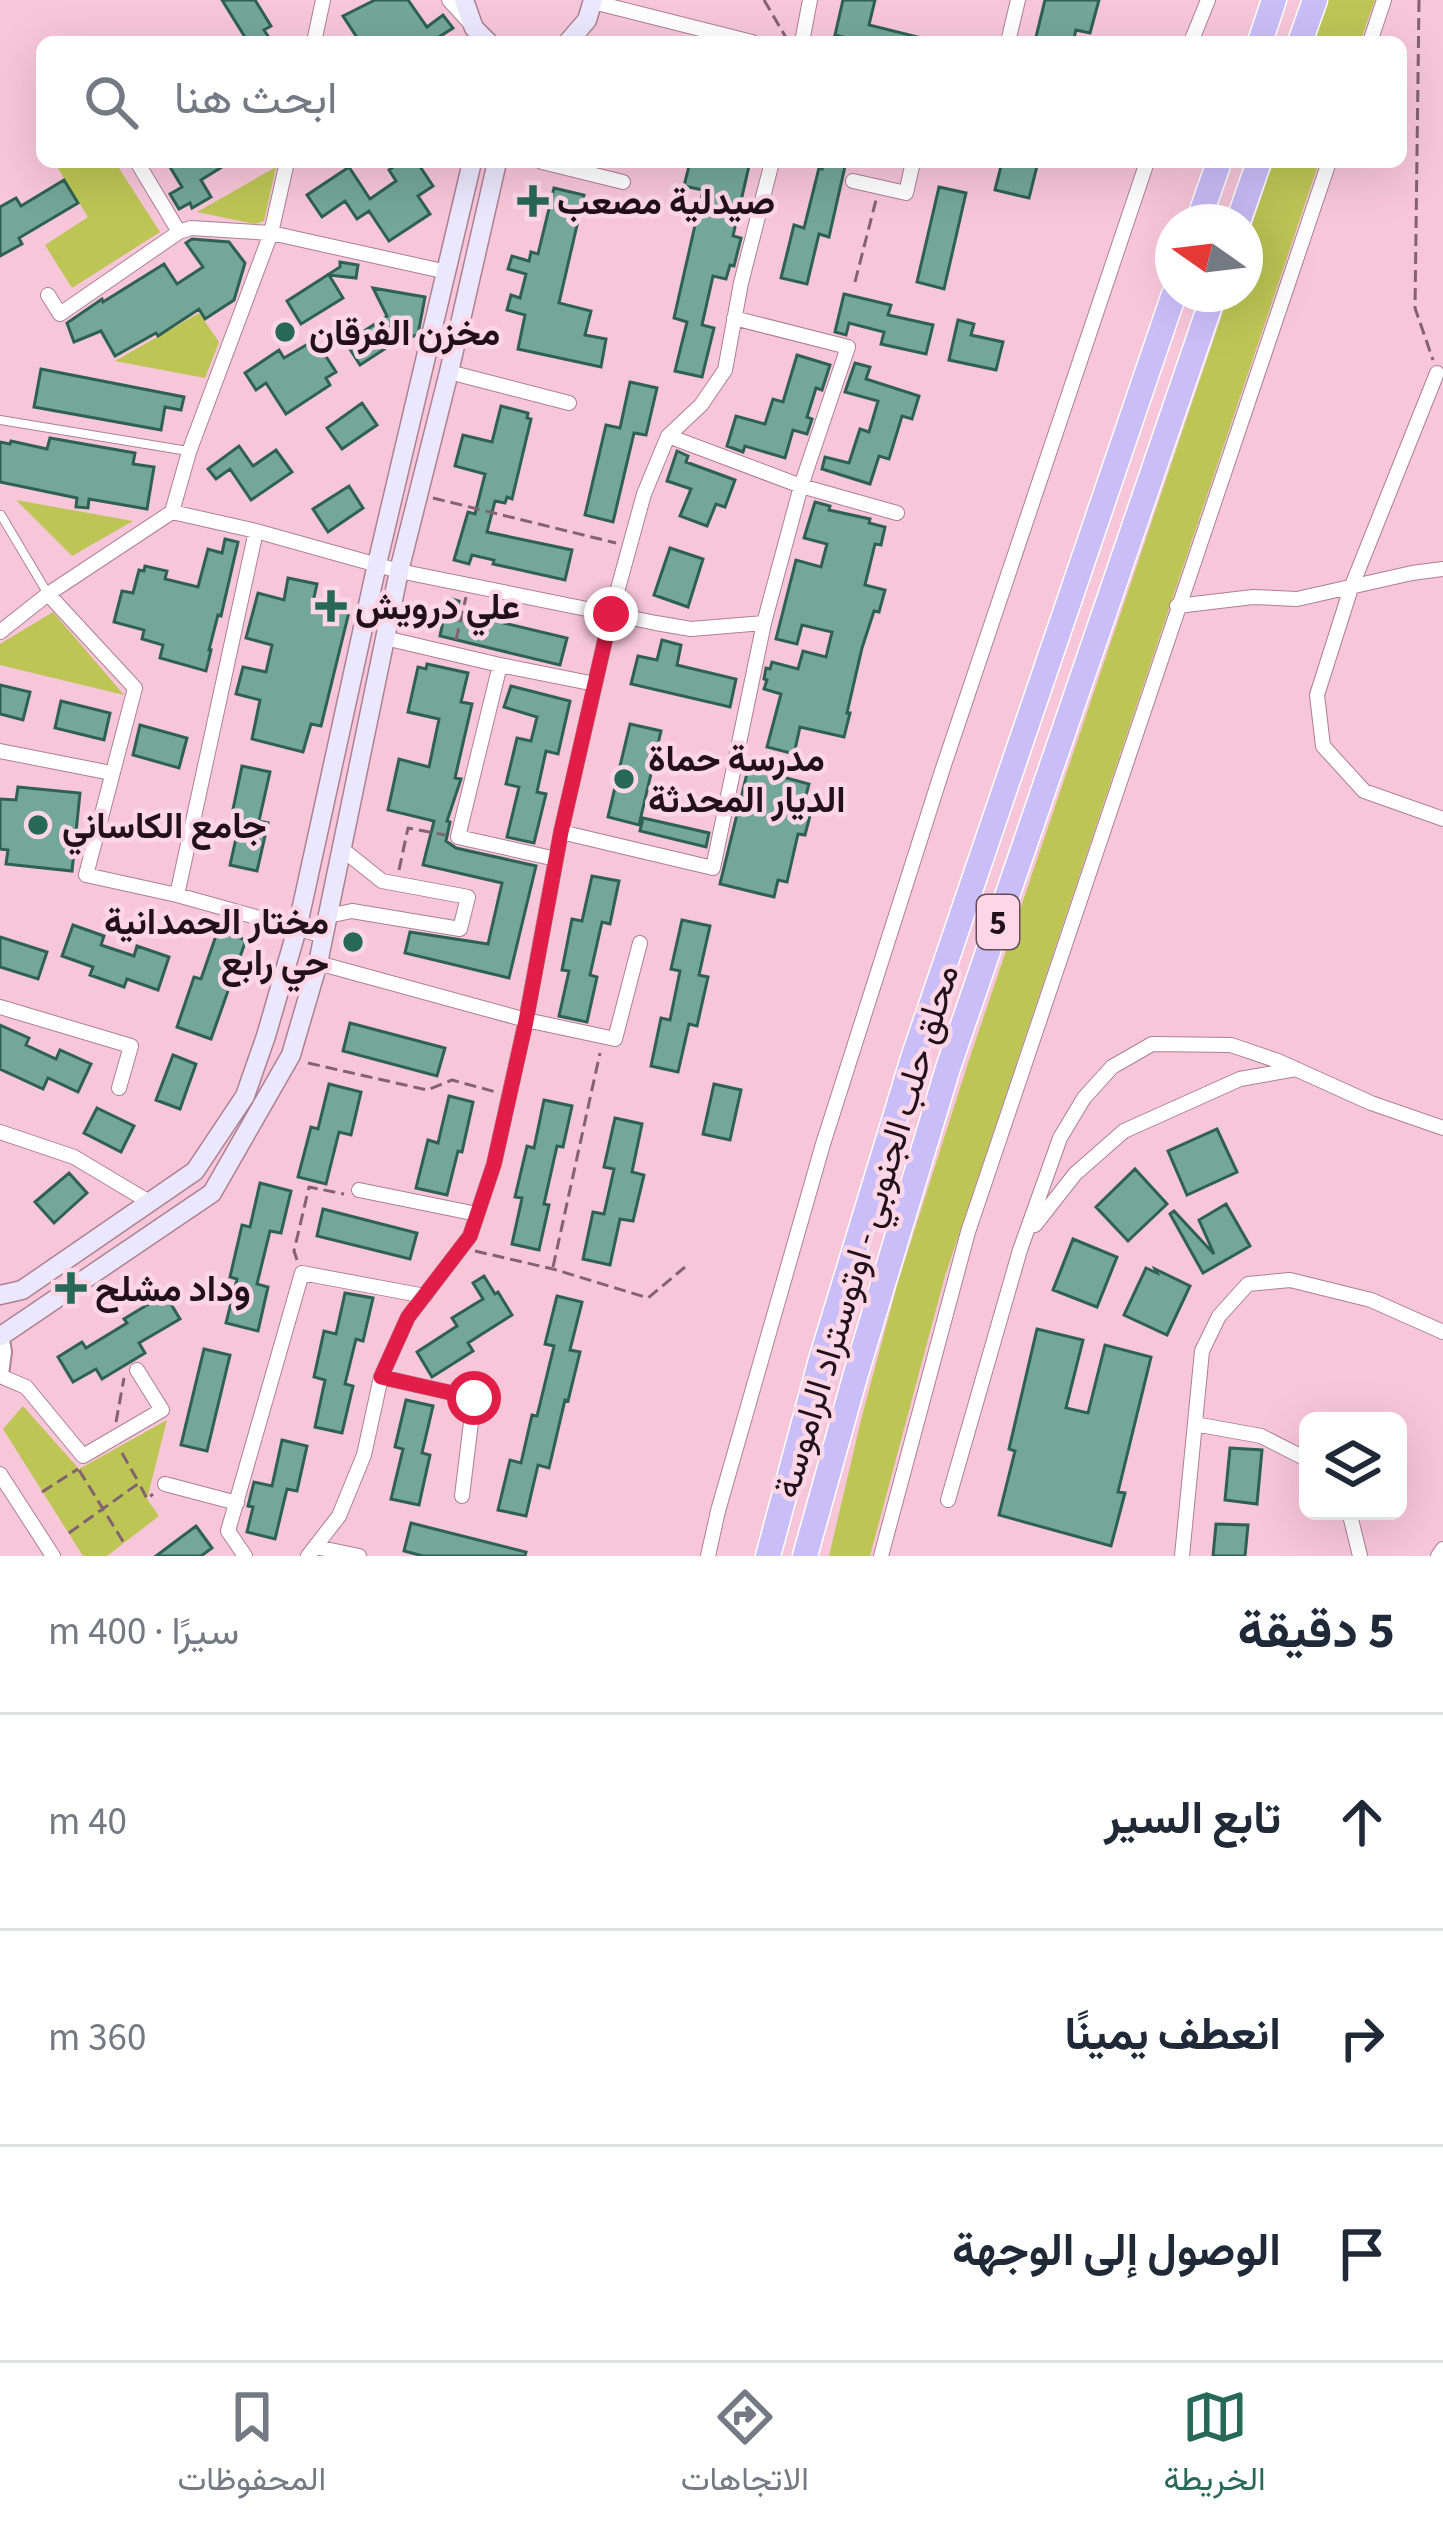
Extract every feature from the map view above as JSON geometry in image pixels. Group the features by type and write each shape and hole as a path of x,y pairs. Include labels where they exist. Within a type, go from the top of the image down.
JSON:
{"highway":[{"path":"1262,36 1274,0"},
{"path":"1302,36 1315,0"},
{"path":"1204,204 1217,168"},
{"path":"1244,204 1257,168"},
{"name":"محلق حلب الجنوبي - اوتوستراد الراموسة","path":"767,1556 914,1055 1168,312"},
{"name":"محلق حلب الجنوبي - اوتوستراد الراموسة","path":"805,1556 948,1068 1208,312"}],"main road":[{"path":"464,0 481,35"},
{"path":"573,36 587,20 593,1"},
{"path":"0,1295 22,1290 195,1171 245,1096 297,929 471,168"},
{"path":"0,1335 212,1193 289,1059 318,963 399,571 496,168"}],"street":[{"path":"315,36 323,0"},
{"path":"449,0 481,35"},
{"path":"803,36 810,0"},
{"path":"1009,36 1018,0"},
{"path":"1193,36 1208,0"},
{"path":"1372,36 1384,0"},
{"path":"593,1 729,36"},
{"path":"141,168 179,232"},
{"path":"0,632 48,594 172,512 189,452 272,233 286,168"},
{"path":"566,168 623,182"},
{"path":"312,1552 339,1516 364,1455 381,1377 408,1317 470,1236 494,1164 561,832 644,494 668,436 701,405 725,370 771,168"},
{"path":"853,181 906,193 912,168"},
{"path":"708,1556 830,1122 943,768 1146,168"},
{"path":"880,1556 968,1232 1327,168"},
{"path":"48,295 60,314 191,228 272,233 447,272"},
{"path":"561,832 713,868 764,623 801,486 848,347 734,318"},
{"path":"449,372 569,404"},
{"path":"1437,373 1352,588 1317,695 1324,746 1364,791 1443,819"},
{"path":"668,436 801,486 897,513"},
{"path":"172,512 399,571 611,614 691,629 764,623"},
{"path":"177,895 256,532"},
{"path":"1177,607 1253,597 1297,599 1443,568"},
{"path":"48,594 135,688 86,875 297,929 326,926 352,911 460,929 468,897 382,881 342,849"},
{"path":"385,638 595,684"},
{"path":"500,665 458,837 556,860"},
{"path":"0,751 111,773"},
{"path":"318,963 526,1021 615,1039 640,943"},
{"path":"0,1006 131,1046 119,1088"},
{"path":"948,1500 1020,1250 1060,1138 1084,1098 1112,1067 1152,1044 1231,1045 1443,1128"},
{"path":"1020,1250 1075,1174 1124,1131 1240,1079 1296,1070"},
{"path":"0,1132 74,1157 151,1203"},
{"path":"358,1190 477,1214"},
{"path":"245,1556 228,1531 302,1273 425,1296"},
{"path":"1182,1556 1202,1351 1219,1316 1248,1284 1290,1280 1371,1300 1443,1332"},
{"path":"0,1335 0,1375 26,1387 83,1456 162,1410 137,1370"},
{"path":"381,1377 474,1398 462,1496"},
{"path":"1195,1424 1261,1436 1299,1455"},
{"path":"2,1483 53,1556"},
{"path":"165,1484 237,1503"},
{"path":"1350,1520 1360,1556"},
{"path":"312,1552 359,1556"}],"lane":[{"path":"0,420 189,452"},
{"path":"1,515 48,594"}],"path":[{"path":"764,0 785,36"},
{"path":"1419,0 1415,308 1437,373"},
{"path":"855,282 880,187"},
{"path":"418,494 630,546"},
{"path":"453,654 469,585"},
{"path":"396,884 408,828 458,837"},
{"path":"553,1268 604,1037"},
{"path":"289,1059 427,1090 452,1080 509,1095"},
{"path":"302,1273 294,1251 309,1187 344,1194 358,1190"},
{"path":"461,1248 553,1268 648,1298 685,1268"},
{"path":"137,1370 124,1377 113,1438 147,1499 165,1484"},
{"path":"42,1492 79,1469 124,1543"},
{"path":"69,1533 139,1483"}],"green space":[{"path":"1328,0 1375,0 1362,36 1316,36"},
{"path":"58,168 119,168 160,232 72,288 45,245 88,217"},
{"path":"276,168 264,221 255,224 197,212"},
{"path":"1271,168 1317,168 945,1276 870,1556 829,1556 898,1282 1223,312 1263,312 1263,204 1259,204"},
{"path":"199,313 219,342 205,378 115,361"},
{"path":"16,500 133,521 72,556"},
{"path":"53,612 124,695 0,665 0,644"},
{"path":"23,1406 79,1469 167,1420 147,1499 159,1516 107,1556 83,1556 3,1429"}],"building":[{"path":"222,0 255,0 271,26 264,30 268,36 244,36"},
{"path":"375,0 408,0 427,27 443,15 453,28 440,36 356,36 343,16"},
{"path":"843,0 875,0 869,25 914,36 839,36 835,35"},
{"path":"1045,0 1099,0 1090,33 1076,30 1074,36 1036,36"},
{"path":"171,168 220,168 201,180 211,197 192,208 190,203 179,209 170,194 182,187"},
{"path":"350,168 370,199 396,181 389,170 421,168 433,186 418,196 430,214 389,241 369,211 357,219 345,201 322,217 307,195"},
{"path":"688,168 749,168 733,236 741,238 734,266 730,265 726,279 713,276 702,325 714,328 702,377 675,371 687,322 674,318 703,190 684,186"},
{"path":"845,168 829,237 819,234 807,284 781,278 794,225 804,228 822,169"},
{"path":"1000,168 1036,168 1029,198 995,190"},
{"path":"64,180 78,203 19,238 22,244 0,256 0,207 16,198 21,206"},
{"path":"939,187 966,193 944,289 917,282"},
{"path":"554,188 584,195 559,303 591,311 585,335 606,339 601,367 518,349 525,315 507,310 511,295 520,298 526,274 508,269 512,256 529,261 531,252 538,254"},
{"path":"192,239 229,242 245,263 234,300 205,319 199,309 115,356 101,331 74,342 67,323 102,299 164,264 177,284 203,267 186,243"},
{"path":"340,262 358,265 356,278 329,275 343,298 301,324 287,301 340,267"},
{"path":"373,288 425,297 418,334 400,339 360,365 346,343 387,316"},
{"path":"844,294 891,305 888,315 933,325 926,354 881,344 884,332 849,323 846,335 835,332"},
{"path":"958,320 974,324 971,335 1003,342 996,370 949,360"},
{"path":"313,341 336,372 326,378 330,385 286,414 266,383 256,390 245,373 279,350 284,358"},
{"path":"797,355 830,365 822,390 816,388 807,434 793,430 785,458 745,446 743,452 727,446 736,416 765,424 773,399 783,402"},
{"path":"855,363 870,367 866,379 919,396 912,419 902,416 889,459 879,456 870,484 822,469 825,457 849,463 860,429 869,432 878,401 845,392"},
{"path":"41,369 184,397 181,410 165,407 161,430 34,407"},
{"path":"630,382 657,388 646,435 634,433 613,522 585,515 606,425 620,428"},
{"path":"362,403 377,425 342,449 327,428"},
{"path":"501,406 528,413 531,419 512,499 495,501 487,532 572,550 565,580 472,555 469,564 454,560 468,512 475,514 485,474 455,466 463,435 492,442"},
{"path":"50,438 135,453 133,464 154,467 147,509 89,499 88,508 76,507 77,498 0,482 0,442 47,449"},
{"path":"239,446 253,466 276,450 292,472 251,500 230,469 216,479 208,469"},
{"path":"677,451 688,456 686,462 735,480 725,507 716,504 707,526 680,516 691,489 667,481"},
{"path":"349,486 363,508 328,532 313,509"},
{"path":"815,502 885,527 881,545 875,544 865,585 885,590 862,648 844,737 800,727 794,754 767,747 781,694 764,689 764,679 772,662 798,669 803,651 826,657 832,632 802,625 797,644 776,639 796,560 821,567 827,544 804,538"},
{"path":"225,539 238,542 206,671 160,658 163,645 142,639 144,630 114,622 122,591 133,593 139,570 144,571 145,566 167,571 165,579 198,587 208,549 222,553"},
{"path":"670,548 703,559 688,607 654,595"},
{"path":"288,578 317,584 313,602 349,612 321,726 311,724 303,752 252,739 260,700 236,694 243,667 266,672 272,645 246,638 258,593 284,600"},
{"path":"448,598 459,601 457,612 567,638 560,665 440,636"},
{"path":"662,640 681,645 677,665 736,679 730,707 631,684 638,656 657,660"},
{"path":"427,664 468,673 461,702 472,704 446,841 456,848 536,866 509,978 405,953 410,932 488,944 502,883 423,865 434,821 388,810 399,759 429,767 439,719 408,712 418,667 426,669"},
{"path":"0,685 30,692 23,720 0,714"},
{"path":"511,686 570,701 558,754 546,751 537,792 546,794 534,843 507,837 519,787 506,784 517,738 531,741 537,717 504,707"},
{"path":"61,701 110,713 104,740 55,728"},
{"path":"630,724 661,731 639,825 608,817"},
{"path":"140,725 187,738 179,768 133,755"},
{"path":"751,757 771,763 768,773 809,784 803,806 812,808 805,835 798,834 787,882 778,880 774,897 720,884"},
{"path":"242,766 270,772 259,821 268,823 257,871 230,865 241,816 232,814"},
{"name":"جامع الكاساني","path":"18,787 80,793 72,871 6,864 8,850 0,849 0,799 16,800"},
{"path":"643,818 709,833 706,847 640,831"},
{"path":"592,876 619,881 610,924 602,922 590,975 597,977 587,1022 559,1016 569,971 562,970 572,919 582,921"},
{"path":"682,920 710,926 699,975 708,977 697,1026 689,1024 678,1072 651,1066 661,1018 670,1020 680,971 671,969"},
{"path":"73,925 104,936 101,945 134,956 137,946 169,957 158,990 127,979 124,987 90,975 93,967 62,956"},
{"path":"218,930 246,940 211,1039 177,1027 194,977 201,979"},
{"path":"0,937 47,952 38,979 0,967"},
{"path":"350,1023 445,1048 437,1076 343,1051"},
{"path":"0,1025 29,1038 26,1045 56,1059 60,1050 91,1064 78,1092 48,1078 43,1089 0,1069"},
{"path":"173,1055 196,1064 180,1109 156,1100"},
{"path":"329,1084 361,1092 351,1135 339,1132 326,1184 298,1177 311,1127 318,1129"},
{"path":"714,1084 741,1090 730,1140 703,1134"},
{"path":"449,1096 473,1102 447,1195 416,1188 428,1140 438,1143"},
{"path":"544,1100 572,1106 563,1147 557,1146 539,1250 512,1244 522,1198 515,1197 527,1146 534,1148"},
{"path":"97,1108 134,1126 121,1152 84,1133"},
{"path":"615,1118 642,1124 632,1172 644,1175 633,1221 620,1219 610,1265 583,1259 593,1212 604,1214 614,1169 604,1167"},
{"path":"1217,1129 1237,1172 1187,1195 1168,1151"},
{"path":"1135,1169 1167,1204 1128,1241 1096,1207"},
{"path":"69,1173 87,1193 54,1223 35,1202"},
{"path":"260,1183 291,1191 281,1233 270,1231 257,1284 268,1287 258,1331 226,1323 237,1279 230,1277 242,1225 250,1227"},
{"path":"1226,1204 1250,1246 1203,1273 1170,1214 1174,1211 1214,1254 1199,1220"},
{"path":"323,1209 417,1233 410,1259 317,1236"},
{"path":"1073,1239 1117,1257 1097,1307 1053,1290"},
{"path":"1146,1268 1190,1286 1167,1335 1124,1315"},
{"path":"484,1276 512,1315 468,1343 473,1351 432,1377 417,1352 457,1326 452,1318 483,1299 473,1283"},
{"path":"345,1293 373,1298 363,1341 356,1339 345,1384 353,1386 342,1433 315,1427 325,1380 314,1377 324,1331 336,1334"},
{"path":"165,1294 180,1319 139,1343 145,1353 102,1379 96,1369 73,1382 58,1357 82,1342 86,1348"},
{"path":"557,1296 582,1302 570,1350 580,1352 549,1468 538,1465 526,1516 498,1510 510,1460 521,1463 532,1415 537,1416 554,1346 545,1344"},
{"path":"1037,1329 1083,1340 1066,1408 1088,1413 1105,1345 1151,1357 1118,1492 1125,1493 1111,1546 999,1515"},
{"path":"204,1349 230,1355 207,1451 181,1445"},
{"path":"406,1400 433,1406 422,1453 430,1455 419,1505 391,1499 403,1449 395,1447"},
{"path":"282,1440 307,1446 297,1491 287,1489 275,1539 247,1532 253,1507 248,1506 254,1482 272,1486"},
{"path":"1230,1448 1262,1450 1257,1504 1225,1500"},
{"path":"411,1523 526,1552 525,1556 423,1556 404,1551"},
{"path":"1216,1524 1248,1525 1245,1556 1213,1556"},
{"path":"196,1526 212,1548 201,1556 156,1556"}],"place":[{"name":"صيدلية مصعب","path":"533,201"},
{"name":"مخزن الفرقان","path":"285,332"},
{"name":"علي درويش","path":"331,606"},
{"name":"مدرسة حماة الديار المحدثة","path":"624,779"},
{"name":"جامع الكاساني","path":"38,825"},
{"name":"مختار الحمدانية حي رابع","path":"353,942"},
{"name":"وداد مشلح","path":"71,1288"}],"route":[{"path":"474,1398 381,1377 408,1317 470,1236 494,1164 611,614"}]}
